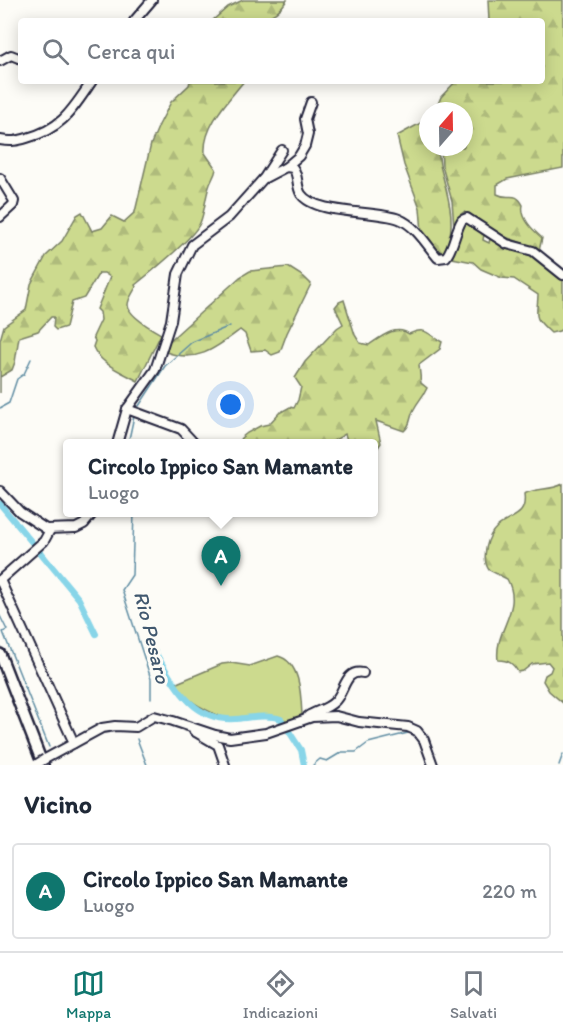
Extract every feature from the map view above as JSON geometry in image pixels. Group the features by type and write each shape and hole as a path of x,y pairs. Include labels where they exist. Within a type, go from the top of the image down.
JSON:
{"main road":[{"path":"0,654 40,763"}],"street":[{"path":"137,18 152,0"},
{"path":"0,61 11,55 18,58"},
{"path":"0,140 12,142 41,134 55,127 67,116 90,84"},
{"path":"263,179 286,167 299,156 308,134 305,119 311,102"},
{"path":"118,439 127,409 155,370 171,321 178,274 192,244 229,217 263,179 282,150"},
{"path":"286,167 293,168 298,174 300,193 308,201 340,210 399,219 410,225 438,258 446,257 449,253 458,227 462,220 467,218 507,244 533,251 563,275"},
{"path":"0,178 14,201 13,205 0,217"},
{"path":"127,409 181,429 190,439"},
{"path":"0,491 20,512 36,524 50,530 76,528 90,517"},
{"path":"50,530 37,547 0,580 74,743"},
{"path":"40,763 102,728 136,727 154,716 230,738 257,735 280,729 304,719 335,701 345,681 357,672 363,673"},
{"path":"304,719 336,716 359,722 412,729 424,740 432,765"},
{"path":"186,725 218,745 225,765"},
{"path":"54,754 56,765"}],"green space":[{"path":"243,0 287,0 280,9 265,18 215,18 228,7"},
{"path":"488,0 563,0 563,168 507,179 497,185 497,194 517,198 523,205 525,219 542,238 539,251 500,235 464,212 454,227 452,201 441,156 473,156 473,102 439,102 453,84 545,84 545,18 489,18"},
{"path":"189,84 242,84 218,114 205,143 205,153 216,169 200,223 180,246 135,285 129,300 128,305 132,313 141,322 161,334 138,381 106,363 93,347 95,341 93,337 101,320 97,309 110,277 104,273 99,273 84,298 72,302 66,327 56,330 53,327 54,317 51,317 38,331 19,337 12,370 0,377 0,340 4,326 26,310 31,284 46,256 62,241 77,215 82,212 92,231 102,228 112,216 124,222 135,212 151,144 171,102"},
{"path":"419,124 419,156 439,156 451,220 446,251 436,250 422,232 420,208 404,165 397,136"},
{"path":"462,220 485,228 483,240 489,243 490,239 485,236 487,230 521,247 563,274 563,328 551,333 545,327 537,316 538,295 514,279 502,278 481,269 473,262 446,257"},
{"path":"288,267 311,284 280,352 272,355 265,350 251,351 245,334 240,330 223,343 197,355 187,356 166,352 166,344 240,277 250,271"},
{"path":"344,300 355,335 360,343 369,345 384,335 399,330 409,334 423,331 442,342 440,349 419,365 421,383 427,388 411,415 407,428 404,431 376,421 381,443 378,447 378,439 347,439 345,434 337,439 240,439 260,426 269,424 279,413 290,407 294,408 301,387 295,378 305,362 343,324 335,307"},
{"path":"563,484 563,703 549,691 543,681 552,667 548,662 532,664 518,672 510,663 498,660 500,639 511,610 511,590 507,579 489,570 485,554 493,531 521,511 524,494"},
{"path":"278,656 286,659 291,665 300,690 302,716 289,722 267,716 229,718 221,716 192,701 183,694 177,683 222,664 250,666"}],"waterway":[{"name":"Rio Pesaro","path":"137,409 165,366 192,342 230,326"},
{"path":"0,408 9,403 17,379 24,374 31,359"},
{"name":"Rio Pesaro","path":"129,439 134,416"},
{"path":"0,504 79,599 96,634"},
{"name":"Rio Pesaro","path":"134,517 132,575 122,590 151,679 151,699"},
{"path":"0,616 7,630 3,632 49,747"},
{"path":"147,647 155,652 177,688 196,707 207,714 220,718 281,719 301,750 304,765"},
{"path":"313,765 320,759 327,761 342,752 356,752 368,743 408,733"},
{"name":"Rio Pesaro","path":"137,739 147,765"},
{"path":"559,765 563,754"}],"place":[{"name":"Circolo Ippico San Mamante","path":"221,586"}]}
